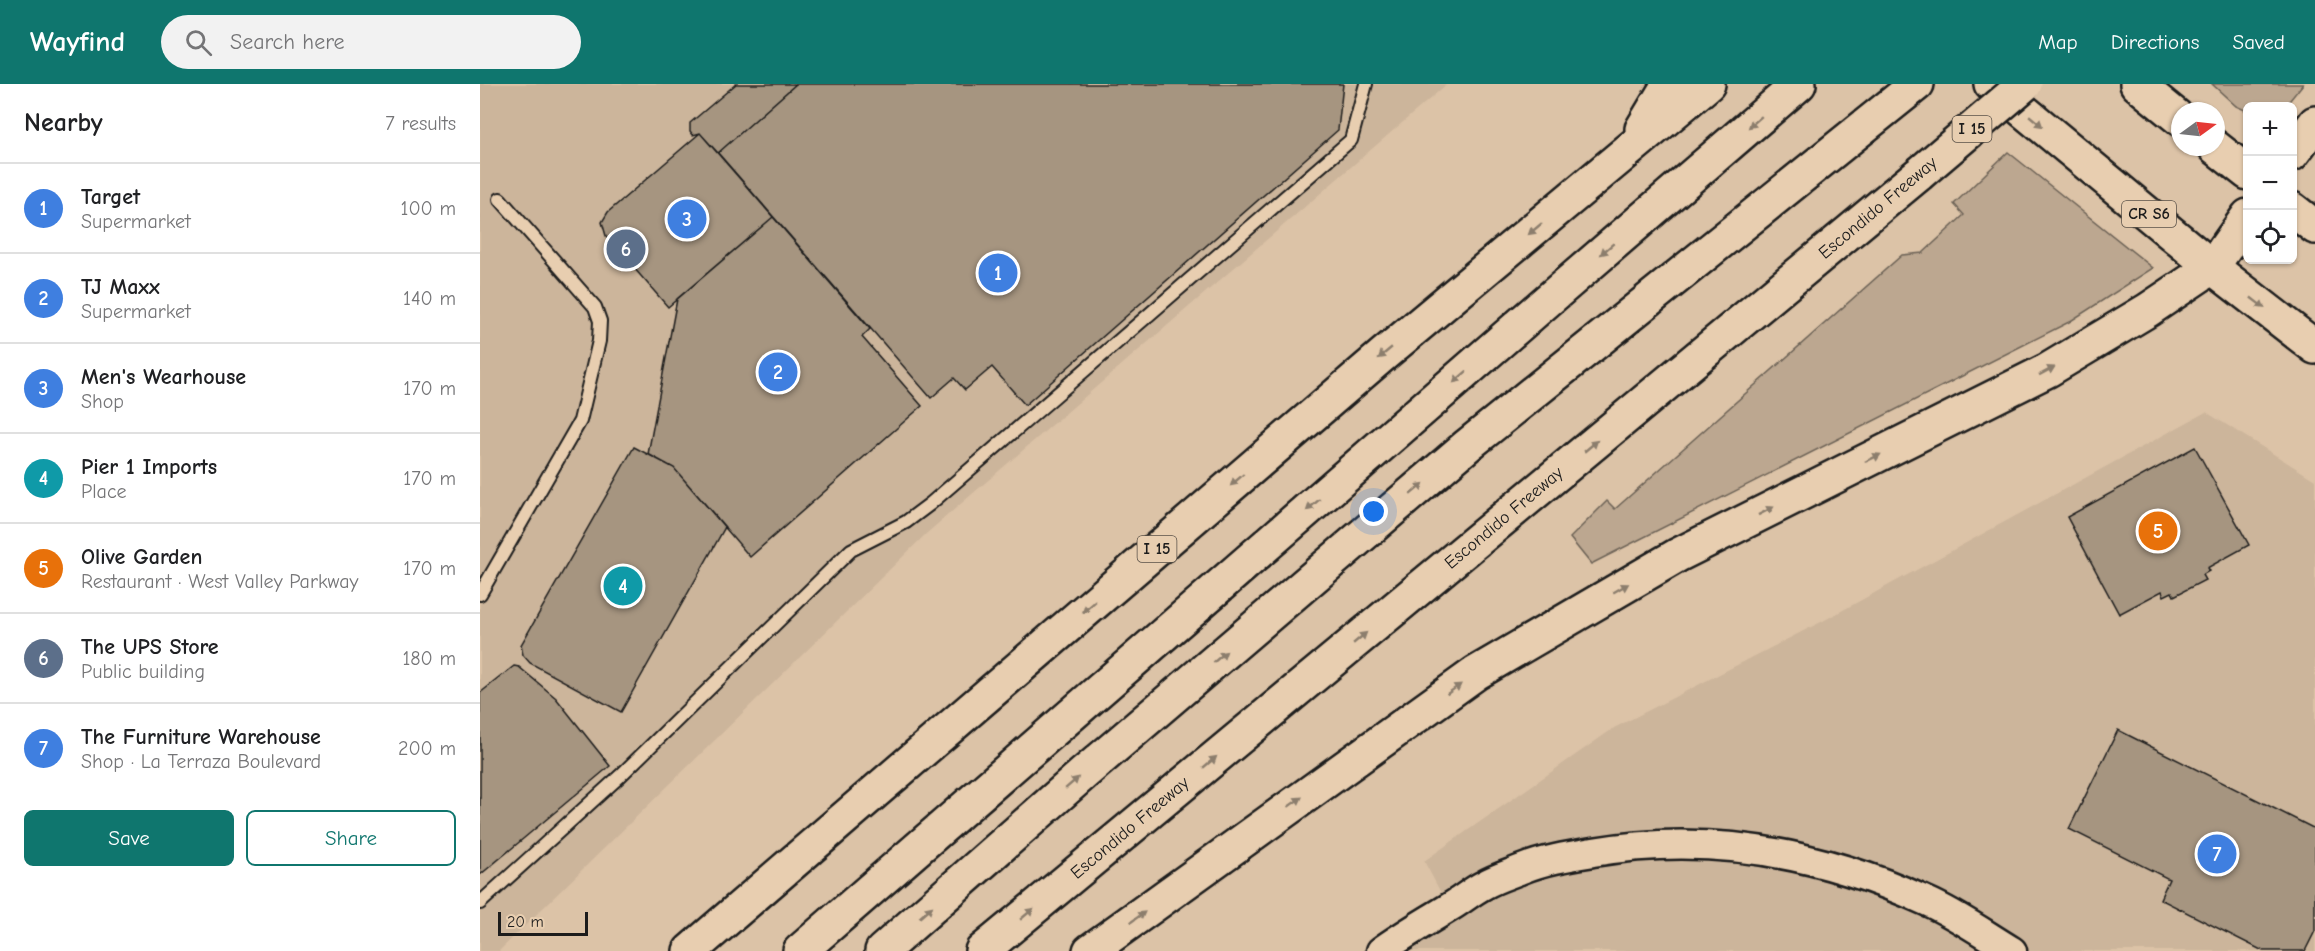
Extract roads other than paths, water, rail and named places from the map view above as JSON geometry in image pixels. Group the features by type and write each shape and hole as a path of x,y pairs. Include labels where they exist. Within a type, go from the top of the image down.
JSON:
{"main road":[{"path":"1628,151 1669,84"},
{"name":"I 15","path":"690,951 1384,354 1708,84"},
{"path":"800,951 1799,84"},
{"path":"882,951 1083,774 1468,446 1917,84"},
{"name":"CR S6","path":"1991,84 2212,267 2315,347"},
{"name":"Escondido Freeway","path":"982,951 2025,84"},
{"path":"2137,84 2171,111"},
{"path":"2297,147 2315,123"},
{"path":"2225,155 2243,170"},
{"path":"2293,210 2315,227"},
{"path":"1090,951 1476,673 1678,555 2048,370 2148,310 2212,267 2243,222"}],"street":[{"path":"1381,951 1420,924 1485,885 1524,868 1564,857 1619,848 1678,845 1737,846 1795,856 1864,875 1928,901 2012,951"}],"lane":[{"path":"480,903 620,776 851,549 906,522 930,504 1351,140 1366,84"},
{"path":"480,594 580,421 598,341 600,321 595,307 500,199"}],"place":[{"name":"Men's Wearhouse","path":"687,219"},
{"name":"The UPS Store","path":"626,249"},
{"name":"Target","path":"998,273"},
{"name":"TJ Maxx","path":"778,372"},
{"name":"Olive Garden","path":"2158,531"},
{"name":"Pier 1 Imports","path":"623,586"},
{"name":"The Furniture Warehouse","path":"2217,854"}]}
